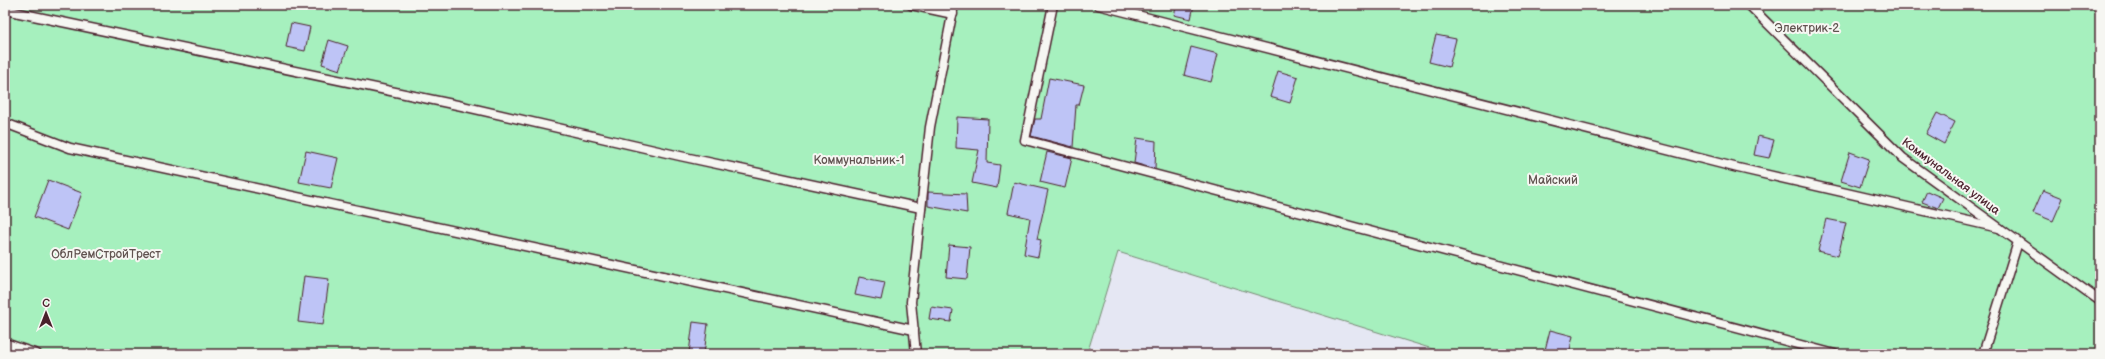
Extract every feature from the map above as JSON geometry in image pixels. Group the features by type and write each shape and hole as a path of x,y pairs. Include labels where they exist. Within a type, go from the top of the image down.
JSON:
{"lane":[{"path":"911,5 954,9 930,127 921,208 911,302 916,354"},
{"path":"1052,5 1025,140 1835,354"},
{"path":"1098,5 1738,168 1999,228"},
{"name":"Коммунальная улица","path":"1748,5 1903,158 2100,301"},
{"path":"5,10 462,106 680,156 921,208"},
{"path":"5,123 70,148 914,330"},
{"path":"1983,354 2018,242"},
{"path":"5,343 37,354"}],"green space":[{"path":"5,5 2100,5 2100,354 1449,354 1118,252 1087,354 5,354"}],"building":[{"path":"1177,5 1194,5 1191,19 1174,15"},
{"path":"291,23 310,27 305,51 286,47"},
{"path":"1436,35 1456,39 1449,67 1429,62"},
{"path":"329,40 348,46 340,70 322,64"},
{"path":"1191,47 1218,54 1211,82 1184,75"},
{"path":"1278,71 1298,77 1290,103 1270,97"},
{"path":"1049,78 1084,85 1079,105 1076,105 1073,147 1031,136 1035,119 1041,119"},
{"path":"1937,113 1955,122 1944,144 1926,134"},
{"path":"957,117 988,119 987,163 1000,165 997,188 972,183 979,150 956,148"},
{"path":"1758,136 1774,140 1769,158 1754,155"},
{"path":"1137,138 1156,141 1155,169 1134,163"},
{"path":"306,151 338,158 331,188 299,182"},
{"path":"1047,152 1072,158 1065,188 1040,182"},
{"path":"1850,152 1869,159 1860,187 1841,181"},
{"path":"48,180 82,193 68,230 34,217"},
{"path":"1014,182 1048,190 1037,239 1041,240 1038,257 1024,254 1030,218 1008,213"},
{"path":"2043,190 2063,198 2053,221 2033,213"},
{"path":"1927,191 1943,198 1938,208 1922,202"},
{"path":"928,192 966,194 967,213 928,206"},
{"path":"1826,219 1846,223 1838,256 1818,251"},
{"path":"949,245 970,247 967,279 946,277"},
{"path":"304,276 329,279 323,325 298,322"},
{"path":"859,277 885,282 881,300 855,295"},
{"path":"931,307 953,310 951,322 929,319"},
{"path":"693,322 708,324 704,354 689,353"},
{"path":"1550,330 1573,336 1569,354 1544,354"}],"park label":[{"name":"Электрик-2","path":"1807,28"},
{"name":"Коммунальник-1","path":"859,160"},
{"name":"Майский","path":"1553,180"},
{"name":"ОблРемСтройТрест","path":"106,254"}]}
